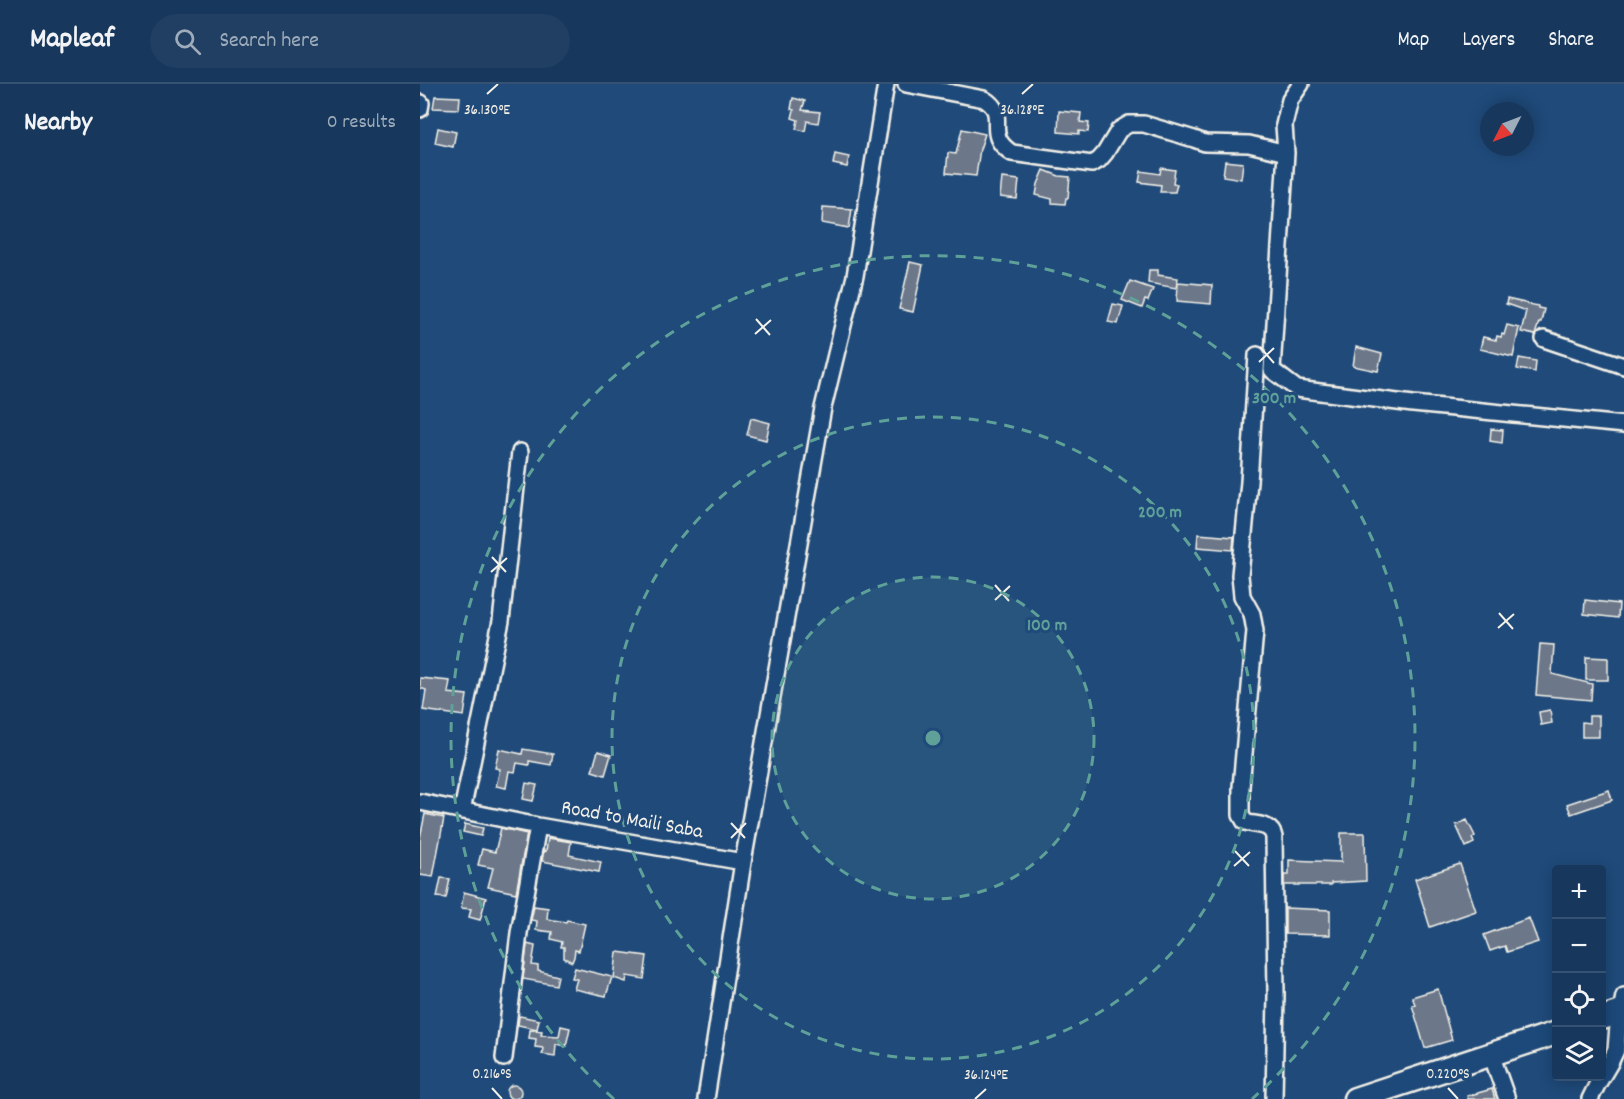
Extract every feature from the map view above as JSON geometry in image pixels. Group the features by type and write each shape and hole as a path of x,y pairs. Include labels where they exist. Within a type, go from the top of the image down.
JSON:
{"highway":[{"path":"1357,1099 1552,1035"}],"street":[{"path":"706,1099 743,862 821,420 855,276 886,84"},
{"path":"906,84 984,99 991,103 997,111 998,140 1012,153 1092,164 1105,153 1119,130 1129,124 1144,124 1205,143 1249,144 1286,153"},
{"path":"1301,84 1290,100 1284,125 1286,153 1272,370 1297,389 1413,404 1624,425"},
{"path":"1544,339 1624,366"},
{"path":"1257,355 1249,482 1240,575 1242,596 1252,614 1255,631 1242,773 1241,815 1245,822 1268,826 1274,837 1276,995 1274,1099"},
{"path":"462,811 501,621 520,452"},
{"name":"Road to Maili Saba","path":"420,802 538,826 743,862"},
{"path":"504,1058 519,933 538,826"},
{"path":"1590,1099 1620,1052 1618,1009"},
{"path":"1491,1054 1507,1099"}],"building":[{"path":"435,96 460,97 459,109 433,108"},
{"path":"793,98 805,101 802,110 820,112 818,123 807,121 805,131 796,129 798,120 792,118 794,110 791,109"},
{"path":"1059,111 1081,113 1080,122 1089,123 1088,132 1079,131 1079,134 1058,132"},
{"path":"438,128 456,132 453,147 435,143"},
{"path":"962,129 985,134 976,176 946,173 948,153 956,154"},
{"path":"835,154 849,157 847,167 833,164"},
{"path":"1225,161 1243,163 1241,179 1223,176"},
{"path":"1161,168 1175,170 1173,183 1177,184 1175,192 1160,192 1161,185 1139,182 1141,171 1160,174"},
{"path":"1044,170 1059,176 1070,177 1068,198 1065,204 1052,203 1052,199 1036,195"},
{"path":"1002,178 1019,180 1017,199 1000,197"},
{"path":"823,207 852,209 849,228 822,223"},
{"path":"910,262 923,265 913,312 899,309"},
{"path":"1149,270 1158,270 1158,275 1178,278 1176,288 1148,283"},
{"path":"1130,281 1153,289 1142,308 1122,300"},
{"path":"1178,282 1212,285 1211,304 1177,301"},
{"path":"1507,299 1544,309 1535,335 1521,332 1526,311 1506,304"},
{"path":"1113,304 1123,306 1118,324 1108,322"},
{"path":"1507,325 1519,328 1513,357 1480,349 1483,337 1496,340 1497,336 1504,335"},
{"path":"1356,347 1382,354 1378,371 1353,366"},
{"path":"1519,358 1536,361 1535,372 1517,369"},
{"path":"751,418 770,423 766,440 747,435"},
{"path":"1491,429 1503,430 1502,443 1490,441"},
{"path":"1198,534 1234,537 1233,550 1197,547"},
{"path":"1585,600 1619,604 1618,618 1584,614"},
{"path":"1540,644 1554,645 1552,674 1592,684 1591,700 1536,695"},
{"path":"1586,657 1608,658 1608,680 1586,680"},
{"path":"420,678 450,681 448,693 467,695 464,716 423,710 426,690 420,688"},
{"path":"1550,710 1552,723 1541,725 1539,712"},
{"path":"1589,716 1599,716 1599,737 1582,737 1582,722 1589,723"},
{"path":"499,749 522,754 523,749 553,754 551,765 529,761 529,765 517,763 515,772 509,771 506,788 496,786 500,769 495,768"},
{"path":"598,751 611,755 605,775 592,771"},
{"path":"526,783 537,785 533,801 523,799"},
{"path":"1609,790 1612,800 1571,814 1567,804"},
{"path":"425,814 444,818 433,877 420,875 420,838"},
{"path":"1467,820 1475,836 1472,838 1474,843 1466,847 1456,825"},
{"path":"465,824 483,828 481,836 463,832"},
{"path":"501,828 527,834 516,893 488,887 493,868 478,865 482,849 495,852"},
{"path":"1341,833 1365,833 1366,881 1331,883 1331,885 1284,885 1284,875 1289,875 1289,860 1341,862"},
{"path":"548,838 571,842 569,855 601,862 599,872 542,861"},
{"path":"1460,864 1476,911 1430,927 1415,879"},
{"path":"441,878 450,879 446,898 437,897"},
{"path":"464,892 486,898 480,920 469,917 471,909 461,908"},
{"path":"534,906 548,908 547,919 585,924 579,951 575,950 572,962 564,958 562,942 551,939 552,932 536,930 537,921 531,920"},
{"path":"1285,908 1330,910 1330,935 1285,934"},
{"path":"1529,918 1538,942 1507,952 1505,946 1490,951 1484,935"},
{"path":"527,944 535,946 532,965 538,966 538,971 558,976 556,985 523,979"},
{"path":"617,952 647,956 644,979 627,976 626,982 614,978"},
{"path":"575,968 612,977 606,996 574,989 577,979 572,978"},
{"path":"1438,989 1452,1040 1425,1048 1412,1005 1415,1004 1412,997"},
{"path":"520,1016 539,1020 537,1029 518,1025"},
{"path":"561,1026 570,1028 566,1046 556,1044 555,1056 542,1054 543,1048 535,1047 536,1039 529,1038 530,1030 542,1031 541,1035 559,1036"},
{"path":"511,1085 517,1085 521,1092 517,1099 511,1099 507,1095 507,1089"},
{"path":"1492,1089 1495,1099 1468,1099 1467,1096"}]}
